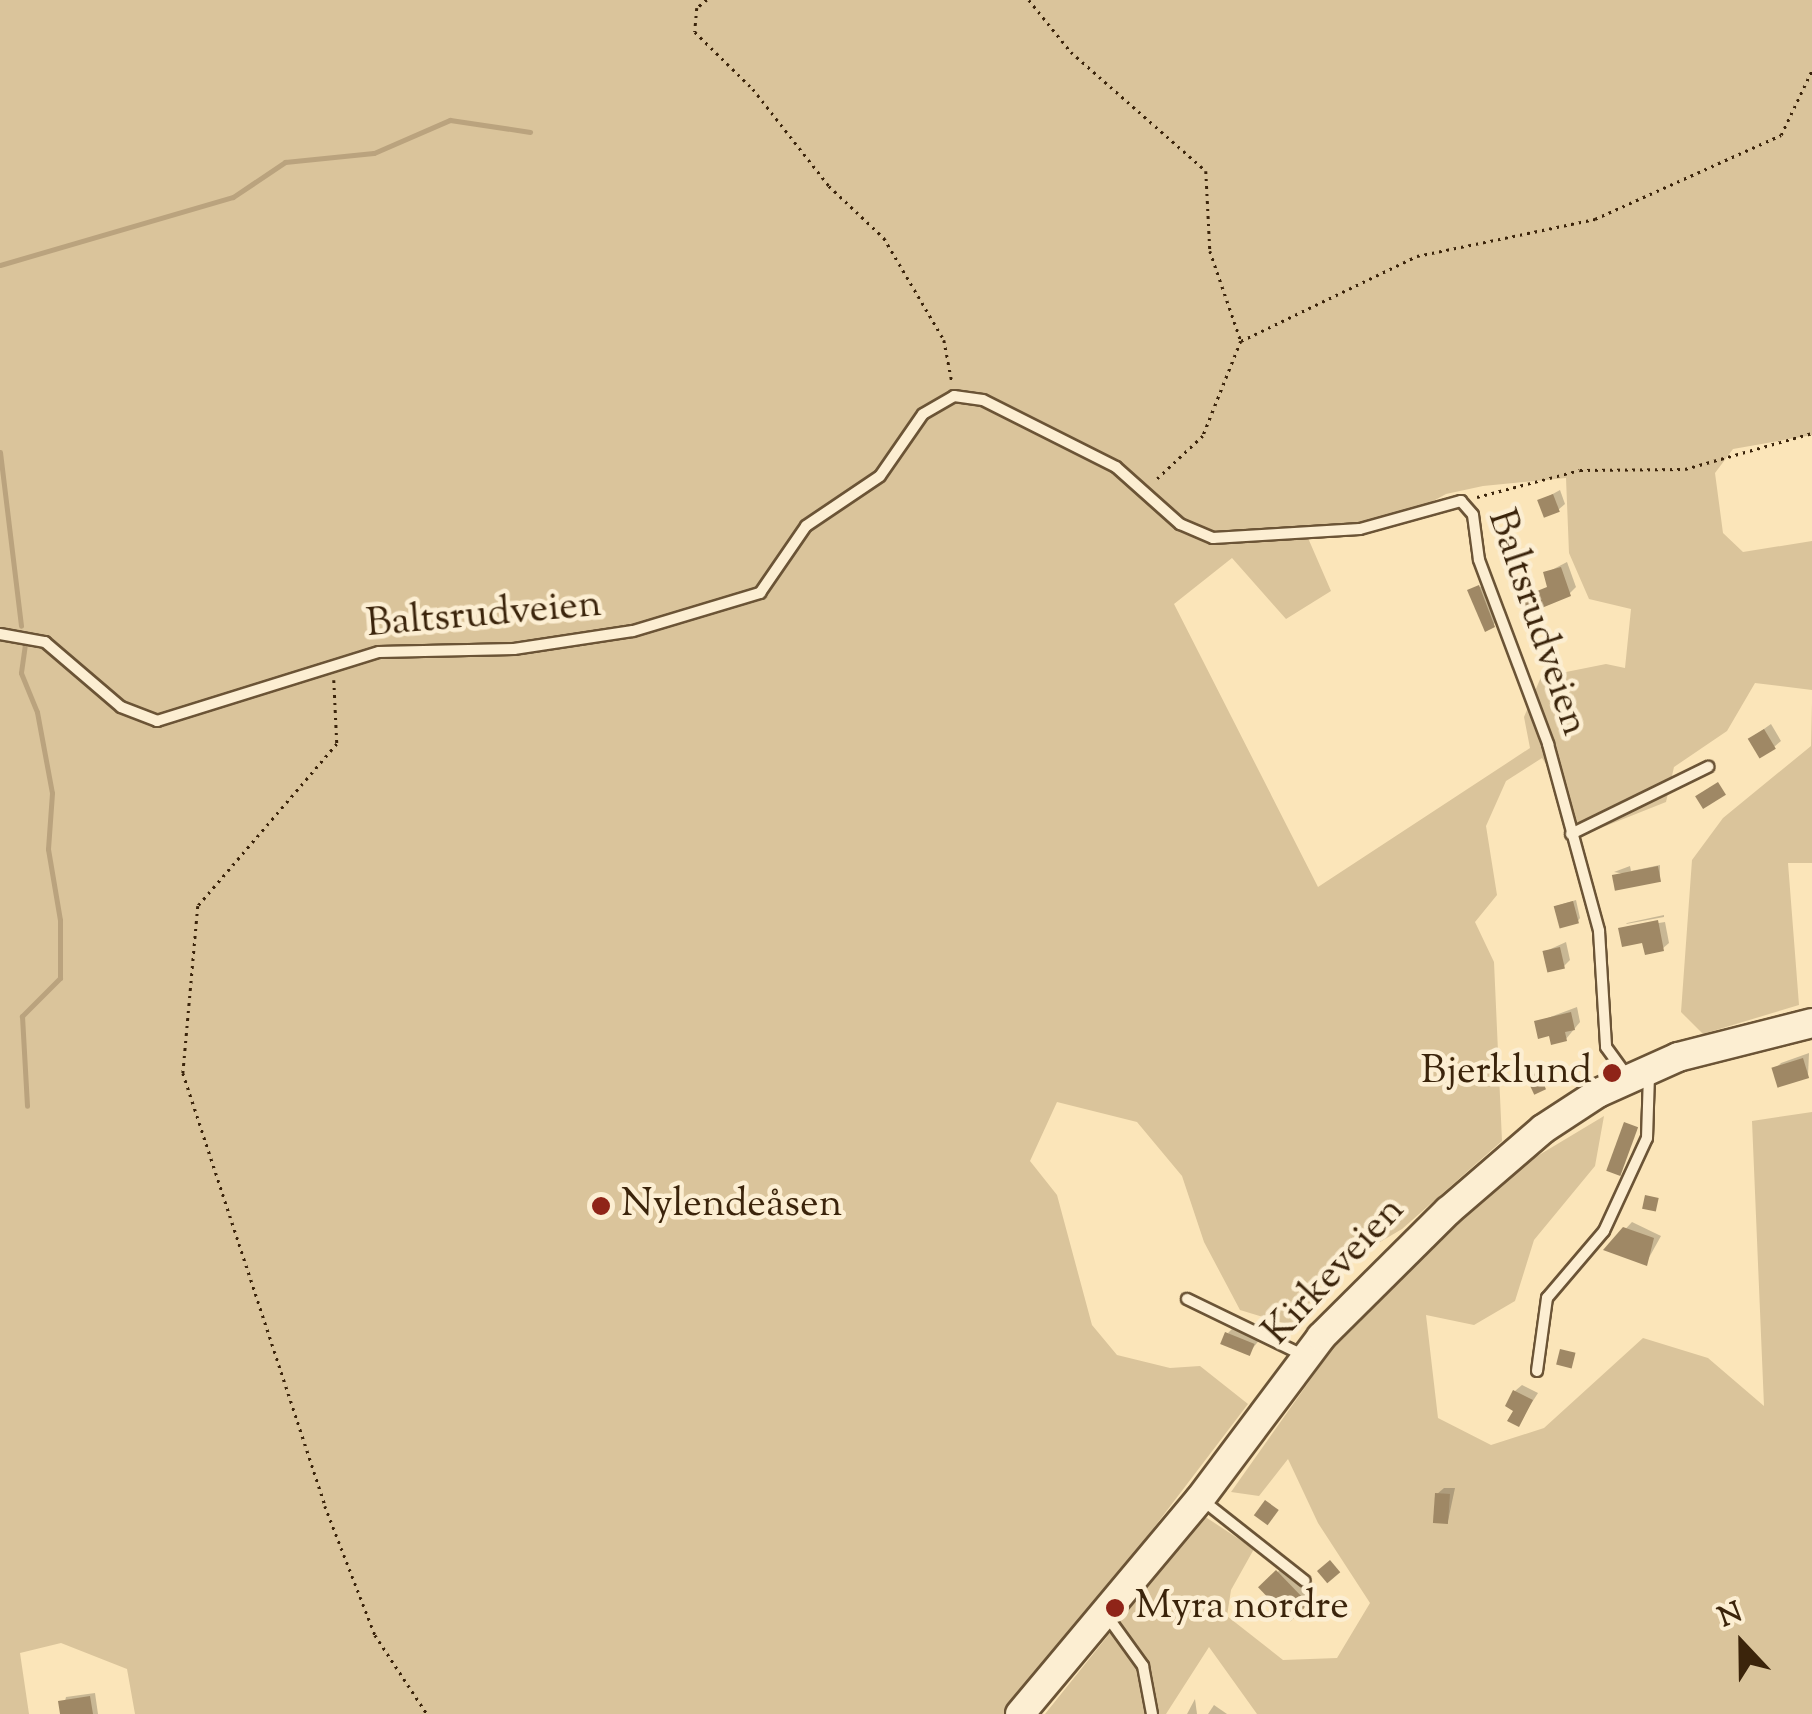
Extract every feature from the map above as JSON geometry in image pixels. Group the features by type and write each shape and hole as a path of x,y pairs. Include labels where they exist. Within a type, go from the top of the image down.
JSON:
{"main road":[{"name":"Kirkeveien","path":"1020,1714 1200,1499 1306,1356 1365,1288 1517,1151 1568,1111 1638,1073 1812,1022"}],"lane":[{"name":"Baltsrudveien","path":"0,634 45,642 121,707 157,722 378,652 588,640 752,599 806,526 880,476 923,414 954,396 984,400 1146,487 1180,524 1213,538 1360,530 1461,501 1473,515 1479,560 1548,744 1599,931 1606,1047 1638,1073"},
{"path":"1571,834 1708,767"},
{"path":"1537,1371 1548,1298 1604,1231 1648,1138 1653,1105 1638,1073"},
{"path":"1187,1299 1306,1356"},
{"path":"1200,1499 1305,1581"},
{"path":"1102,1612 1135,1649 1152,1714"}],"path":[{"path":"707,0 697,8 695,32 753,89 829,186 884,238 944,340 954,396"},
{"path":"1029,0 1070,52 1206,170 1210,252 1241,340 1203,436 1146,487"},
{"path":"1241,340 1417,256 1595,219 1781,134 1812,70"},
{"path":"1461,501 1580,470 1685,469 1812,432"},
{"path":"334,663 337,744 198,906 183,1073 325,1506 375,1635 427,1714"}],"shaded area":[{"path":"0,0 1812,0 1812,435 1733,449 1715,473 1723,533 1743,552 1812,541 1812,690 1755,683 1727,731 1674,767 1666,802 1578,837 1569,800 1542,758 1506,781 1486,826 1497,895 1475,922 1494,962 1502,1141 1402,1229 1326,1274 1296,1327 1240,1310 1204,1242 1182,1176 1137,1122 1057,1102 1030,1161 1057,1195 1092,1325 1117,1355 1170,1368 1200,1366 1248,1404 1012,1714 135,1714 127,1669 61,1643 20,1653 29,1714 0,1714","holes":["1566,478 1569,553 1589,599 1631,609 1625,668 1606,664 1541,677 1524,717 1530,748 1318,887 1174,604 1232,558 1286,619 1331,591 1308,538 1346,537 1395,522 1446,494 1483,486"]},
{"path":"1812,702 1812,863 1788,863 1799,1005 1703,1034 1681,1012 1692,860 1723,818 1811,746"},
{"path":"1812,1112 1812,1714 1257,1714 1209,1647 1166,1714 1045,1714 1204,1516 1254,1549 1231,1590 1227,1616 1283,1660 1337,1658 1370,1603 1318,1523 1288,1459 1259,1496 1231,1492 1359,1311 1534,1158 1604,1116 1595,1166 1534,1240 1515,1301 1474,1325 1426,1315 1438,1418 1491,1445 1544,1428 1643,1338 1708,1358 1764,1406 1752,1121"}],"building":[{"path":"1553,494 1560,512 1544,518 1537,500"},
{"path":"1561,567 1571,596 1527,614 1522,597 1547,587 1543,572"},
{"path":"1479,585 1495,627 1485,632 1467,590"},
{"path":"1764,729 1776,749 1760,759 1748,739"},
{"path":"1718,782 1726,795 1703,809 1695,796"},
{"path":"1658,866 1661,882 1615,891 1612,875"},
{"path":"1573,901 1579,923 1560,928 1554,906"},
{"path":"1658,920 1664,951 1645,955 1642,943 1622,947 1618,928"},
{"path":"1560,947 1565,968 1547,972 1542,951"},
{"path":"1571,1012 1575,1030 1565,1032 1567,1041 1551,1045 1549,1036 1538,1039 1534,1021"},
{"path":"1803,1058 1809,1078 1778,1088 1771,1068"},
{"path":"1538,1072 1546,1089 1534,1095 1526,1077"},
{"path":"1624,1122 1638,1127 1620,1176 1606,1171"},
{"path":"1645,1195 1659,1198 1656,1212 1642,1209"},
{"path":"1623,1227 1654,1238 1647,1266 1603,1250"},
{"path":"1225,1332 1255,1344 1250,1356 1220,1344"},
{"path":"1560,1349 1576,1353 1572,1368 1556,1365"},
{"path":"1513,1390 1533,1400 1519,1427 1507,1421 1513,1411 1505,1406"},
{"path":"1435,1493 1450,1494 1448,1524 1433,1523"},
{"path":"1265,1500 1279,1510 1268,1525 1254,1515"},
{"path":"1330,1560 1340,1572 1327,1583 1317,1571"},
{"path":"1276,1570 1309,1604 1291,1621 1258,1587"},
{"path":"90,1696 93,1714 60,1714 58,1701"}],"waterway":[{"path":"0,265 233,197 285,162 374,153 450,120 530,132"},
{"path":"0,452 21,626"},
{"path":"25,644 21,673 37,712 52,793 48,849 60,920 60,978 22,1016 27,1106"}],"place":[{"name":"Bjerklund","path":"1612,1073"},
{"name":"Nylendeåsen","path":"601,1206"},
{"name":"Myra nordre","path":"1115,1608"}]}
